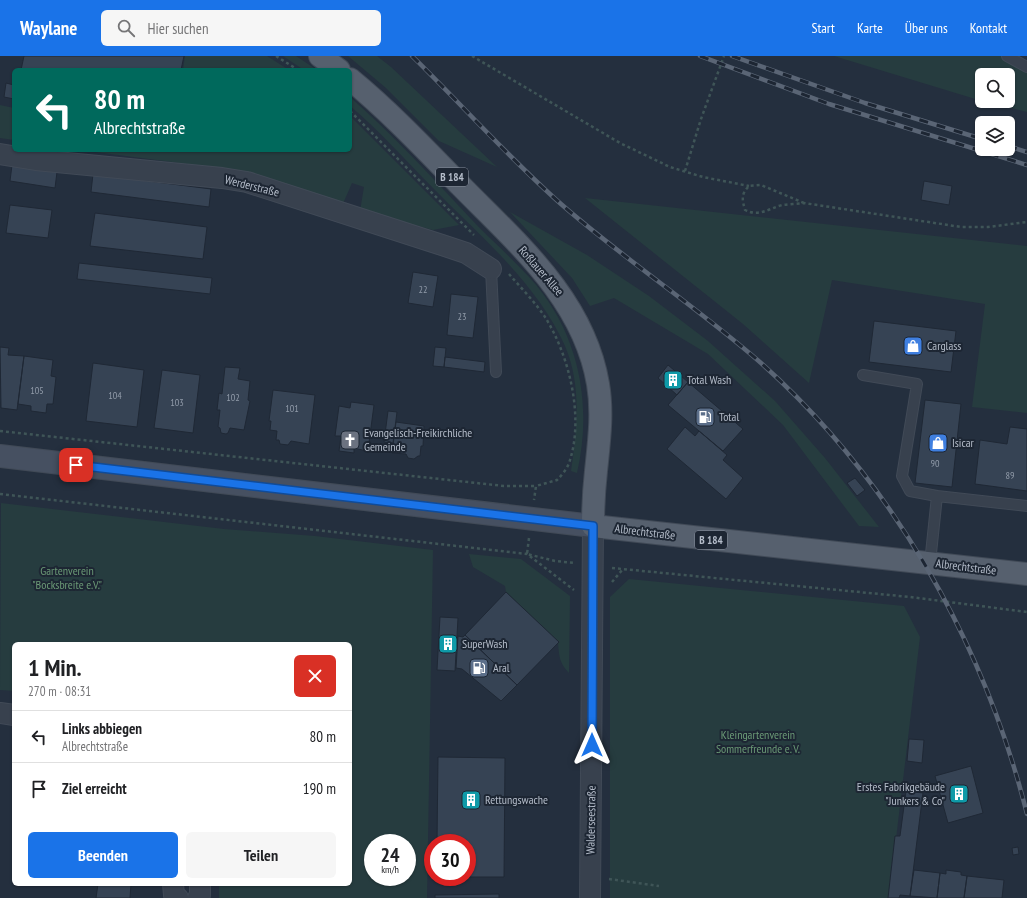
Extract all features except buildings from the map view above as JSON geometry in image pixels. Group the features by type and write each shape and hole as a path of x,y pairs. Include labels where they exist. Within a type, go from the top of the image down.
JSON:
{"main road":[{"path":"320,56 336,68"},
{"name":"Roßlauer Allee","path":"352,81 376,101 411,135 527,254 550,279 576,319 588,344 595,367 600,404 600,441 594,484 593,526"},
{"name":"Albrechtstraße","path":"0,456 593,526 1027,574"}],"street":[{"name":"Werderstraße","path":"0,154 36,160 222,178 247,182 448,247 498,269"},
{"name":"Walderseestraße","path":"590,888 593,526"},
{"path":"0,713 12,715"},
{"path":"173,886 174,895 178,898"},
{"path":"198,898 200,896 200,886"}],"lane":[{"path":"1007,56 1027,67"},
{"path":"496,372 498,269"},
{"path":"863,375 917,384 902,476 910,491 937,496 1027,506"},
{"path":"930,563 937,496"}],"path":[{"path":"276,56 295,68"},
{"path":"472,56 620,142 670,167 749,186 761,185 804,204"},
{"path":"685,171 701,119 724,56"},
{"path":"352,113 476,236"},
{"path":"749,186 743,192 742,200 745,210 752,213 760,213 782,205 804,204 960,227 988,227 1027,222"},
{"path":"0,431 504,486 536,486 557,480 570,461 576,424 575,404 569,373 558,344 544,316 498,269"},
{"path":"526,554 536,486"},
{"path":"0,494 526,554 555,561 910,597 1027,612"},
{"path":"526,554 592,604"},
{"path":"590,888 610,879 660,886"}],"green space":[{"path":"185,56 267,56 286,68 183,68"},
{"path":"283,56 296,56 314,68 301,68"},
{"path":"348,56 377,56 391,67 497,167 439,141 386,88"},
{"path":"834,56 1001,56 1027,70 1027,112 1011,108 1015,108 1015,68 975,68 975,99"},
{"path":"352,99 428,173 530,278 547,299 571,345 578,370 582,395 583,421 582,447 577,473 571,471 577,408 574,376 565,346 553,323 539,301 506,261 352,108"},
{"path":"0,105 12,108 12,140 0,138"},
{"path":"352,118 459,225 433,230 360,211 364,187 352,183 342,206 218,168 95,152 352,152"},
{"path":"585,198 1027,246 1027,413 972,407 985,304 832,280 809,383 743,324"},
{"path":"510,212 587,255 649,296 708,341 775,401 825,458 879,527 859,526 783,425 708,354 614,298 590,306 572,278"},
{"name":"Gartenverein \"Bocksbreite e.V.\"","path":"1,503 224,529 315,536 433,550 428,834 424,834 424,886 427,886 427,898 219,898 219,886 352,886 352,642 12,642 12,691 0,690"},
{"path":"469,554 521,559 570,596 569,673 561,662 558,642 506,592 505,586 473,567"},
{"name":"Kleingartenverein Sommerfreunde e. V.","path":"629,579 904,606 920,637 889,898 610,898 610,597"}],"railway":[{"path":"412,56 504,150 561,204 610,245 712,322 761,363 808,409 852,459 891,512 927,568 958,627 986,688 1009,750 1027,814"},
{"path":"700,56 829,104 1027,165"},
{"path":"732,56 865,103 975,137"},
{"path":"1015,148 1027,152"}],"place":[{"name":"Carglass","path":"913,346"},
{"name":"Total Wash","path":"673,380"},
{"name":"Total","path":"705,417"},
{"name":"Evangelisch-Freikirchliche Gemeinde","path":"350,440"},
{"name":"Isicar","path":"938,443"},
{"name":"SuperWash","path":"448,644"},
{"name":"Aral","path":"479,668"},
{"name":"Erstes Fabrikgebäude \"Junkers & Co\"","path":"959,794"},
{"name":"Rettungswache","path":"471,800"}],"route":[{"path":"76,465 593,526 592,745"}]}
